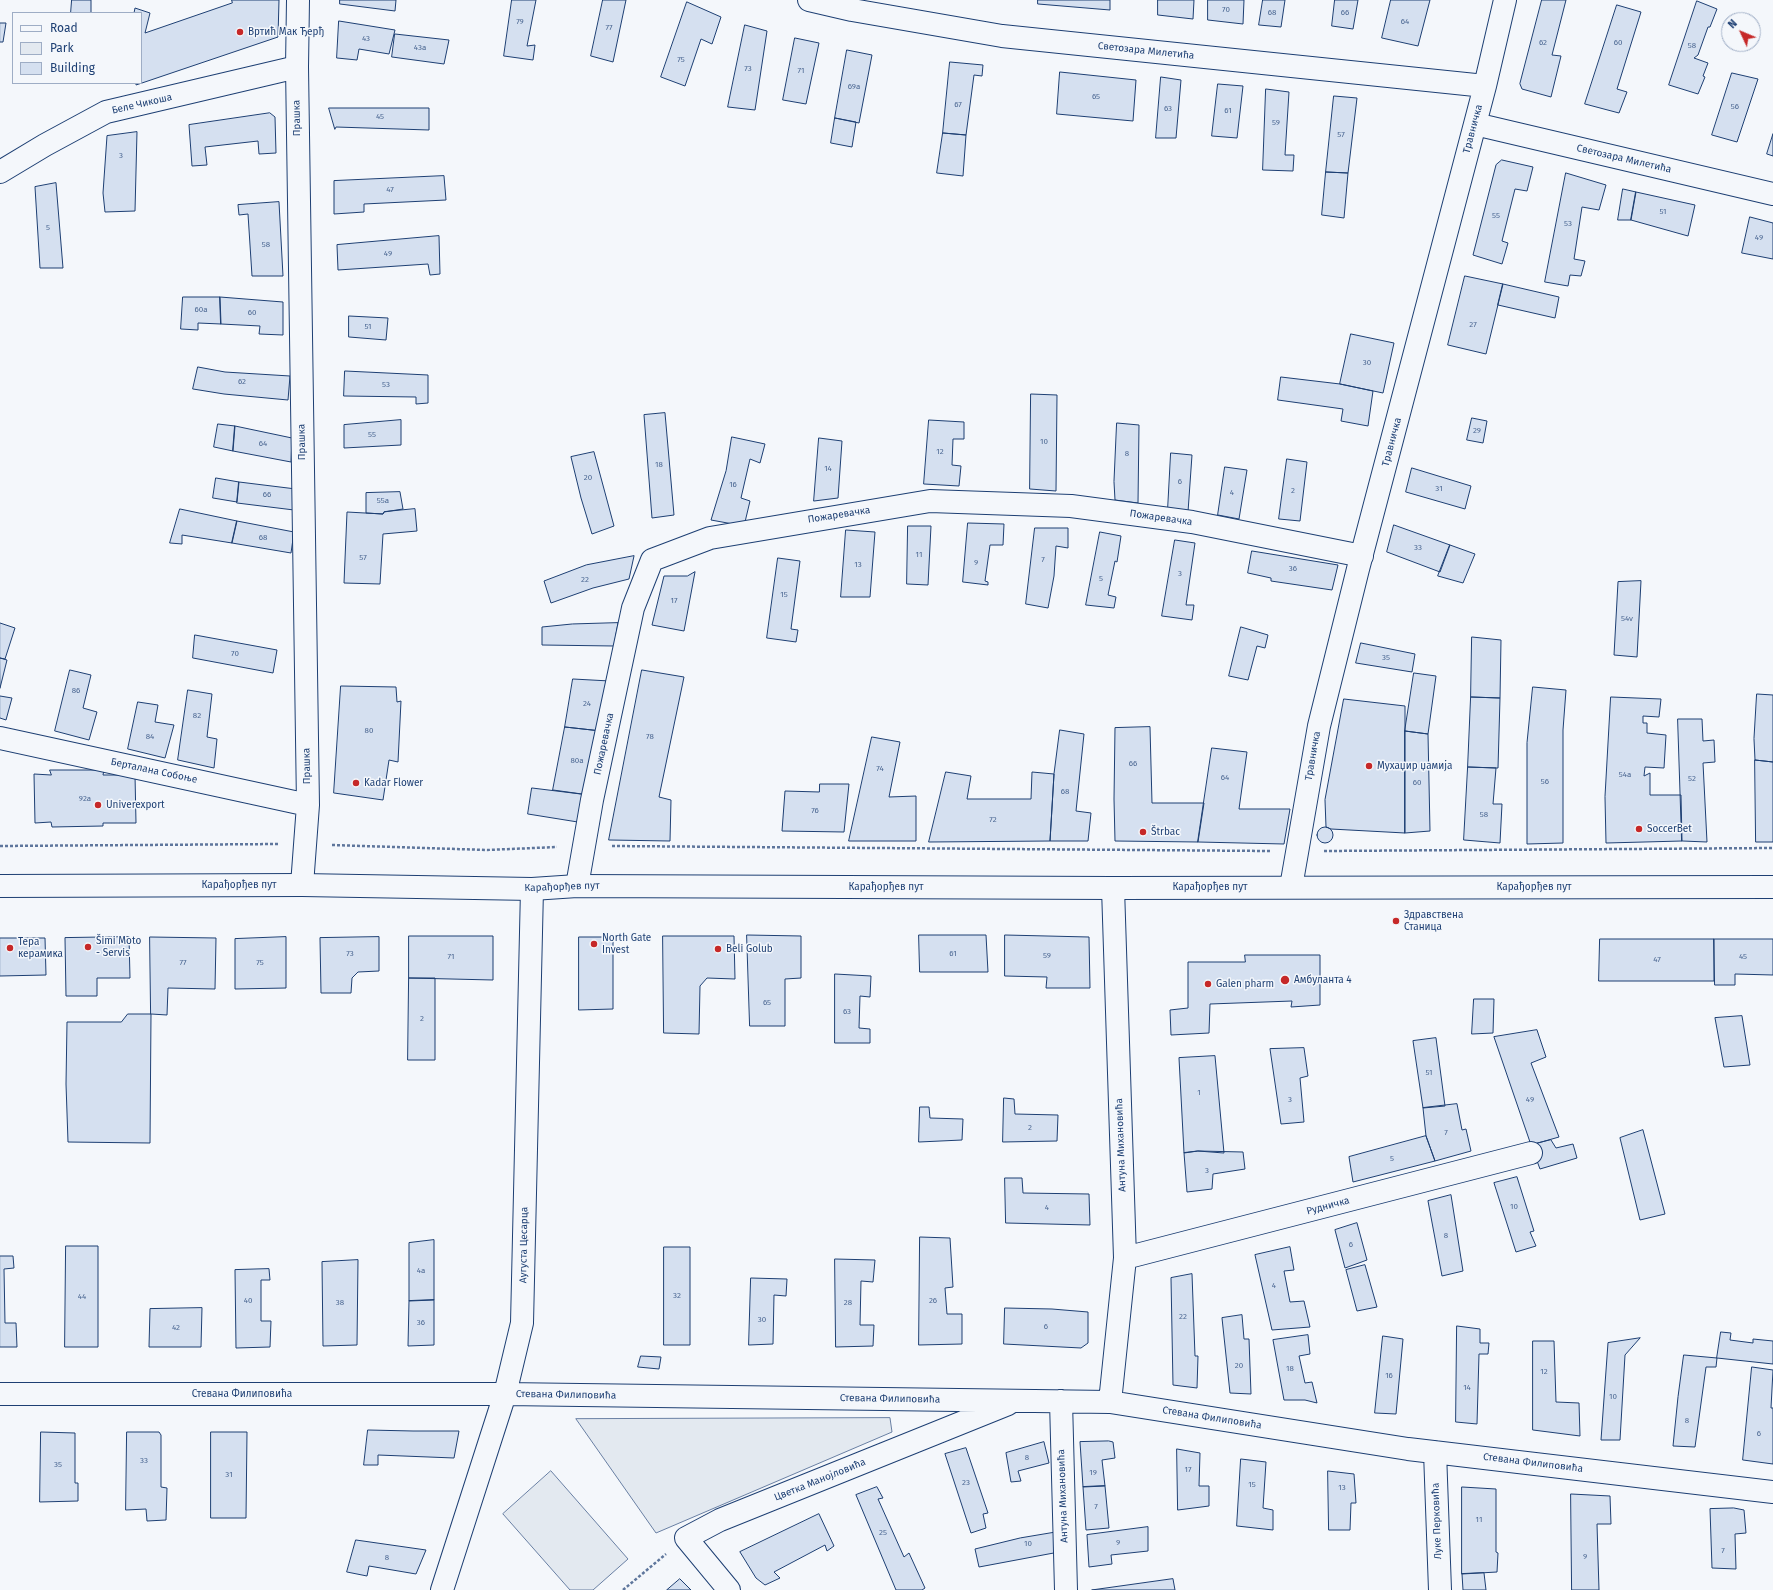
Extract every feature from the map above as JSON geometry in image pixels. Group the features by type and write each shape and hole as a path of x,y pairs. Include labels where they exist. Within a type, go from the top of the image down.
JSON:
{"street":[{"name":"Прашка","path":"298,0 297,67 308,805 302,885"},
{"name":"Светозара Милетића","path":"809,0 852,10 1002,36 1485,86"},
{"name":"Травничка","path":"1291,887 1319,726 1485,86 1504,0"},
{"name":"Беле Чикоша","path":"0,172 106,112 297,67"},
{"name":"Светозара Милетића","path":"1474,124 1773,194"},
{"name":"Пожаревачка","path":"577,886 592,800 633,608 652,560 710,538 930,501 1071,506 1192,522 1362,556"},
{"name":"Берталана Собоње","path":"0,738 308,805"},
{"name":"Карађорђев пут","path":"0,886 302,885 532,889 577,886 1113,888 1773,887"},
{"name":"Антуна Михановића","path":"1110,1402 1125,1258 1113,888"},
{"name":"Аугуста Цесарца","path":"442,1590 505,1394 522,1323 532,889"},
{"name":"Рудничка","path":"1125,1258 1532,1153"},
{"name":"Стевана Филиповића","path":"0,1394 505,1394 1110,1402 1435,1452 1773,1492"},
{"name":"Цветка Манојловића","path":"686,1538 720,1520 1018,1400"},
{"name":"Антуна Михановића","path":"1061,1401 1066,1590"},
{"name":"Луке Перковића","path":"1435,1452 1440,1590"},
{"path":"686,1538 729,1590"}],"path":[{"path":"0,846 305,844 487,850 584,846 1297,851 1773,848"},
{"path":"623,1590 686,1538"}],"green space":[{"path":"890,1418 892,1432 656,1533 576,1419"},
{"path":"551,1471 628,1559 593,1590 570,1590 503,1514"}],"building":[{"path":"72,0 91,0 91,12 71,12"},
{"path":"232,0 279,0 278,37 142,83 142,12 134,12 135,8 150,13 145,33 232,3"},
{"path":"340,0 396,0 395,11 340,4"},
{"path":"512,0 536,0 527,46 535,45 533,60 504,56"},
{"path":"603,0 626,0 613,62 591,56"},
{"path":"1038,0 1110,0 1110,10 1038,4"},
{"path":"1158,0 1194,0 1193,19 1158,15"},
{"path":"1208,0 1244,0 1243,24 1208,20"},
{"path":"1263,0 1285,0 1281,27 1259,25"},
{"path":"1335,0 1358,0 1353,29 1332,26"},
{"path":"1391,0 1430,0 1418,46 1382,38"},
{"path":"1542,0 1566,0 1552,55 1561,56 1551,97 1522,89 1520,84"},
{"path":"1697,1 1717,9 1710,27 1708,27 1698,55 1694,58 1708,63 1703,76 1705,77 1698,94 1669,85"},
{"path":"687,2 721,17 712,44 701,39 685,86 661,77"},
{"path":"1617,5 1641,12 1617,89 1627,92 1619,113 1585,104"},
{"path":"339,21 395,30 389,54 359,49 357,60 337,58"},
{"path":"0,23 6,23 3,42 0,42"},
{"path":"745,25 767,31 755,110 728,107"},
{"path":"395,34 449,40 444,64 392,57"},
{"path":"795,38 819,43 806,104 783,100"},
{"path":"847,50 872,55 859,123 835,118"},
{"path":"950,62 983,65 982,76 974,75 966,135 943,133"},
{"path":"1060,72 1136,80 1133,121 1057,114"},
{"path":"1732,73 1758,79 1737,142 1712,135"},
{"path":"1161,77 1181,80 1176,138 1156,138"},
{"path":"1218,84 1243,86 1237,138 1212,136"},
{"path":"1266,89 1289,92 1285,155 1294,155 1293,171 1263,170"},
{"path":"1334,96 1357,98 1348,173 1326,172"},
{"path":"329,108 429,108 429,130 336,127 335,129"},
{"path":"270,113 275,117 276,153 259,154 258,141 205,147 207,165 192,166 189,125"},
{"path":"835,118 856,122 852,147 831,143"},
{"path":"137,132 135,211 105,212 103,193 107,136"},
{"path":"943,133 966,135 963,176 937,173"},
{"path":"1773,134 1773,156 1767,154"},
{"path":"1502,160 1533,167 1527,191 1515,189 1502,241 1508,243 1502,264 1473,255 1496,165"},
{"path":"1326,172 1348,173 1344,218 1322,215"},
{"path":"1566,173 1606,185 1599,210 1582,207 1574,259 1585,261 1581,276 1570,275 1568,286 1545,282"},
{"path":"444,176 446,200 364,204 364,212 334,214 334,181"},
{"path":"56,183 63,268 40,268 35,187"},
{"path":"1623,189 1636,192 1631,220 1618,220"},
{"path":"1636,192 1695,205 1688,236 1631,220"},
{"path":"279,202 283,276 252,276 248,214 239,215 238,205"},
{"path":"1750,217 1773,223 1773,259 1742,253"},
{"path":"439,236 440,274 430,275 428,264 338,270 337,245"},
{"path":"1465,276 1503,284 1486,354 1448,345"},
{"path":"1503,284 1559,297 1555,318 1498,305"},
{"path":"183,297 220,297 221,324 198,323 198,330 181,329"},
{"path":"220,297 283,302 283,335 259,334 260,326 221,324"},
{"path":"349,316 388,318 386,340 349,337"},
{"path":"1351,334 1394,343 1383,393 1340,384"},
{"path":"198,367 225,372 290,376 288,400 224,394 193,389"},
{"path":"345,371 428,375 428,403 416,404 416,397 344,396"},
{"path":"1281,377 1340,384 1373,391 1368,426 1341,421 1343,409 1278,400"},
{"path":"1031,394 1057,395 1056,491 1030,489"},
{"path":"665,413 674,515 652,518 644,415"},
{"path":"1472,418 1487,421 1483,443 1467,440"},
{"path":"401,420 401,445 344,448 344,425"},
{"path":"929,420 964,422 964,439 953,439 952,465 961,466 959,486 924,484"},
{"path":"1117,423 1139,425 1138,503 1115,500 1114,482"},
{"path":"218,424 235,426 233,451 214,447"},
{"path":"235,426 292,438 291,462 233,451"},
{"path":"732,437 765,444 760,463 750,459 741,498 750,501 745,522 733,524 711,520 726,471"},
{"path":"819,438 842,441 838,498 814,501"},
{"path":"594,452 614,526 592,534 571,457"},
{"path":"1171,453 1192,455 1188,512 1168,509"},
{"path":"1287,459 1307,462 1300,521 1279,519"},
{"path":"1225,467 1247,470 1239,519 1218,515"},
{"path":"1412,468 1471,486 1465,509 1406,492"},
{"path":"216,478 239,482 237,502 213,498"},
{"path":"239,482 296,489 294,510 237,503"},
{"path":"400,492 403,509 384,512 383,514 366,513 366,493"},
{"path":"180,509 237,521 232,543 182,535 182,544 170,543"},
{"path":"415,509 417,531 383,534 380,584 344,583 347,512 383,514 384,512"},
{"path":"237,521 294,532 291,553 232,543"},
{"path":"968,523 1004,524 1003,545 990,545 985,581 988,582 988,585 963,582"},
{"path":"1394,525 1450,545 1440,572 1387,552"},
{"path":"908,526 931,526 928,585 907,584"},
{"path":"1035,528 1068,528 1068,548 1056,546 1054,576 1048,608 1026,604"},
{"path":"846,530 875,532 870,597 841,597"},
{"path":"1100,532 1121,536 1117,562 1115,561 1108,595 1116,597 1114,608 1086,605"},
{"path":"1175,540 1195,543 1186,605 1194,605 1192,620 1162,616"},
{"path":"1450,545 1475,554 1463,583 1438,576"},
{"path":"1252,551 1338,565 1332,590 1271,581 1271,578 1248,573"},
{"path":"634,556 629,579 593,588 551,603 544,581 586,565"},
{"path":"778,558 800,561 791,629 798,630 796,642 767,638"},
{"path":"695,572 684,631 652,625 664,576 687,576"},
{"path":"1641,581 1637,657 1614,655 1618,582"},
{"path":"0,623 15,628 5,659 0,658"},
{"path":"618,623 614,646 542,645 542,627 572,624"},
{"path":"1241,627 1268,635 1265,648 1257,646 1248,680 1229,676"},
{"path":"195,635 277,650 273,673 193,658"},
{"path":"1472,637 1501,640 1500,698 1471,697"},
{"path":"1361,643 1415,654 1412,672 1356,663"},
{"path":"0,658 7,660 0,688"},
{"path":"70,670 91,675 83,708 97,712 89,740 55,731"},
{"path":"642,670 684,677 659,797 671,800 670,841 609,840"},
{"path":"1414,673 1436,676 1428,734 1405,731"},
{"path":"573,679 610,681 601,731 565,727"},
{"path":"341,686 396,687 397,702 401,701 398,762 389,760 383,800 334,793"},
{"path":"1533,687 1566,690 1563,730 1563,843 1527,844 1527,743"},
{"path":"188,690 212,694 207,737 217,739 214,768 178,760"},
{"path":"1757,694 1773,695 1773,762 1755,760 1754,739"},
{"path":"0,696 12,698 6,720 0,718"},
{"path":"1471,697 1500,698 1498,768 1468,767"},
{"path":"1611,697 1661,699 1659,717 1643,716 1643,723 1647,723 1647,733 1666,735 1664,768 1645,767 1644,776 1650,773 1650,795 1681,795 1682,841 1606,843 1605,797"},
{"name":"Мухаџир џамија","path":"1344,699 1405,706 1405,833 1331,829 1326,827 1325,800"},
{"path":"138,702 158,705 155,722 174,725 165,758 128,749"},
{"path":"1678,719 1702,719 1703,741 1714,740 1715,762 1703,763 1707,842 1682,841"},
{"path":"565,727 601,731 589,795 553,790"},
{"path":"1150,727 1152,803 1204,803 1198,842 1115,841 1115,728"},
{"path":"1060,730 1084,734 1076,811 1091,813 1088,841 1050,841 1054,774"},
{"path":"1405,731 1428,734 1430,831 1405,833"},
{"path":"872,737 900,742 889,797 916,796 916,841 849,841"},
{"path":"1212,748 1247,752 1239,809 1290,809 1284,844 1198,842"},
{"path":"1755,760 1773,762 1773,842 1756,842"},
{"path":"1468,767 1496,768 1493,804 1502,804 1500,843 1464,840"},
{"path":"50,770 104,770 103,775 135,775 136,823 103,823 103,826 52,827 51,822 35,823 34,774 51,775"},
{"path":"946,772 971,776 967,799 1031,799 1032,772 1054,774 1050,841 929,842"},
{"path":"820,784 849,784 844,832 782,831 785,791 819,792"},
{"path":"532,788 589,795 584,823 528,814"},
{"path":"1322,827 1328,827 1333,832 1331,841 1328,843 1322,843 1317,838 1317,832"},
{"path":"747,935 801,936 801,978 785,979 785,1026 750,1026"},
{"path":"919,935 986,935 988,972 920,972"},
{"path":"1005,935 1089,937 1090,988 1046,988 1047,977 1005,976"},
{"path":"409,936 493,936 493,980 409,978"},
{"path":"663,936 734,936 735,979 707,978 700,986 699,1034 664,1033"},
{"path":"129,937 130,978 97,978 97,996 66,996 65,938"},
{"path":"150,937 216,938 215,989 168,988 167,1015 151,1014"},
{"path":"286,937 286,988 235,989 235,939"},
{"path":"379,937 379,971 358,972 352,978 351,993 321,993 320,938"},
{"path":"579,937 613,937 613,1009 579,1010"},
{"path":"0,938 45,938 46,975 0,976"},
{"path":"1600,939 1714,939 1714,981 1599,981"},
{"path":"1714,939 1773,939 1773,975 1735,974 1735,985 1715,985"},
{"path":"1245,955 1320,955 1320,1005 1291,1007 1292,1001 1210,1004 1209,1033 1171,1035 1170,1010 1188,1008 1188,962 1245,962"},
{"path":"835,974 871,976 870,997 860,996 859,1028 870,1029 870,1043 835,1043"},
{"path":"409,978 435,978 435,1060 408,1060"},
{"path":"1474,999 1494,999 1493,1033 1472,1034"},
{"path":"128,1014 151,1014 150,1143 68,1142 66,1084 67,1022 121,1022"},
{"path":"1742,1016 1750,1065 1724,1067 1715,1018"},
{"path":"1537,1030 1546,1057 1531,1063 1559,1137 1531,1145 1494,1037"},
{"path":"1436,1038 1445,1106 1423,1108 1413,1041"},
{"path":"1304,1048 1308,1076 1300,1078 1304,1122 1281,1124 1270,1049"},
{"path":"1215,1056 1224,1153 1198,1151 1184,1153 1179,1058"},
{"path":"1004,1098 1014,1099 1015,1114 1058,1115 1057,1141 1003,1142"},
{"path":"1457,1104 1462,1130 1466,1129 1471,1151 1435,1161 1426,1136 1423,1108"},
{"path":"920,1107 929,1107 930,1118 963,1119 962,1140 919,1142"},
{"path":"1643,1130 1665,1214 1640,1220 1620,1138"},
{"path":"1426,1136 1435,1161 1353,1182 1349,1157"},
{"path":"1551,1140 1556,1148 1573,1144 1577,1158 1540,1169 1531,1145"},
{"path":"1198,1151 1243,1152 1245,1169 1213,1174 1212,1189 1187,1192 1184,1153"},
{"path":"1517,1177 1534,1231 1530,1232 1536,1246 1516,1252 1494,1183"},
{"path":"1005,1178 1022,1178 1023,1193 1089,1194 1090,1225 1006,1223"},
{"path":"1451,1195 1463,1271 1442,1276 1428,1201"},
{"path":"1357,1223 1367,1260 1345,1268 1335,1230"},
{"path":"920,1237 950,1238 953,1287 945,1288 947,1314 962,1314 962,1344 919,1345"},
{"path":"434,1240 434,1300 409,1301 409,1243"},
{"path":"66,1246 98,1246 98,1347 65,1347"},
{"path":"664,1247 690,1247 690,1345 664,1345"},
{"path":"1290,1247 1294,1270 1284,1271 1290,1302 1304,1301 1310,1327 1272,1330 1255,1255"},
{"path":"0,1256 13,1256 14,1268 4,1269 5,1323 16,1323 17,1347 0,1347"},
{"path":"835,1259 875,1260 873,1282 861,1281 860,1325 874,1325 873,1346 836,1347"},
{"path":"358,1260 357,1345 323,1346 322,1262"},
{"path":"1365,1265 1377,1307 1357,1311 1346,1270"},
{"path":"269,1269 270,1280 261,1280 261,1321 271,1321 270,1347 236,1348 235,1270"},
{"path":"1192,1274 1195,1356 1198,1356 1197,1388 1173,1385 1171,1278"},
{"path":"751,1278 787,1279 786,1296 774,1295 773,1344 749,1345"},
{"path":"434,1300 434,1345 408,1346 409,1301"},
{"path":"202,1308 201,1347 149,1347 150,1309"},
{"path":"1005,1308 1052,1309 1088,1312 1088,1343 1081,1348 1004,1344"},
{"path":"1242,1315 1244,1339 1249,1339 1251,1394 1230,1393 1222,1318"},
{"path":"1457,1326 1480,1329 1480,1343 1489,1343 1488,1354 1479,1354 1477,1424 1456,1422"},
{"path":"1721,1332 1731,1333 1730,1340 1753,1343 1753,1339 1773,1341 1773,1364 1717,1358"},
{"path":"1308,1335 1310,1354 1299,1356 1305,1383 1312,1382 1317,1403 1305,1400 1284,1400 1273,1340"},
{"path":"1383,1336 1403,1339 1396,1414 1375,1413"},
{"path":"1640,1338 1625,1355 1620,1440 1601,1440 1608,1343"},
{"path":"1533,1341 1554,1341 1556,1402 1579,1403 1580,1436 1533,1430"},
{"path":"1684,1355 1717,1358 1716,1367 1706,1367 1695,1447 1673,1446"},
{"path":"641,1356 661,1357 659,1369 638,1367"},
{"path":"1752,1367 1773,1370 1771,1408 1773,1408 1773,1464 1743,1460"},
{"path":"368,1430 459,1431 454,1458 378,1455 378,1465 364,1465"},
{"path":"41,1432 75,1433 75,1483 78,1483 78,1501 40,1502"},
{"path":"127,1432 159,1432 161,1435 161,1487 167,1488 166,1520 147,1521 146,1509 126,1510"},
{"path":"211,1432 247,1432 246,1518 211,1518"},
{"path":"1044,1442 1049,1463 1018,1471 1021,1481 1011,1482 1006,1453"},
{"path":"1080,1442 1113,1442 1115,1458 1102,1460 1105,1486 1083,1487"},
{"path":"966,1448 988,1513 983,1514 986,1528 971,1533 945,1454"},
{"path":"1177,1449 1200,1453 1199,1486 1209,1486 1209,1506 1178,1510"},
{"path":"1241,1459 1266,1462 1263,1508 1273,1510 1273,1530 1237,1526"},
{"path":"1328,1471 1354,1474 1356,1503 1351,1503 1350,1530 1329,1530"},
{"path":"1105,1486 1109,1528 1086,1530 1083,1487"},
{"path":"877,1487 883,1498 878,1499 904,1557 909,1553 925,1588 922,1590 896,1590 856,1495"},
{"path":"1462,1487 1496,1489 1496,1552 1498,1553 1497,1572 1462,1574"},
{"path":"1571,1494 1610,1496 1611,1524 1597,1524 1599,1590 1572,1590"},
{"path":"1734,1508 1744,1510 1746,1533 1735,1534 1736,1569 1712,1568 1710,1509"},
{"path":"819,1514 834,1546 827,1551 825,1545 774,1572 780,1578 765,1585 756,1578 740,1552"},
{"path":"1148,1527 1148,1551 1111,1555 1112,1564 1089,1567 1087,1535"},
{"path":"1058,1532 1059,1552 979,1567 975,1549 1020,1538"},
{"path":"356,1540 426,1550 416,1574 369,1566 367,1576 347,1572"},
{"path":"1484,1573 1486,1590 1463,1590 1462,1574"},
{"path":"680,1579 691,1590 667,1590"},
{"path":"1173,1579 1175,1590 1092,1590"}],"place":[{"name":"Вртић Мак Ђерђ","path":"240,32"},
{"name":"Мухаџир џамија","path":"1369,766"},
{"name":"Kadar Flower","path":"356,783"},
{"name":"Univerexport","path":"98,805"},
{"name":"SoccerBet","path":"1639,829"},
{"name":"Štrbac","path":"1143,832"},
{"name":"Здравствена Станица","path":"1396,921"},
{"name":"North Gate Invest","path":"594,944"},
{"name":"Šimi Moto - Servis","path":"88,947"},
{"name":"Тера керамика","path":"10,948"},
{"name":"Beli Golub","path":"718,949"},
{"name":"Амбуланта 4","path":"1285,980"},
{"name":"Galen pharm","path":"1208,984"}]}
